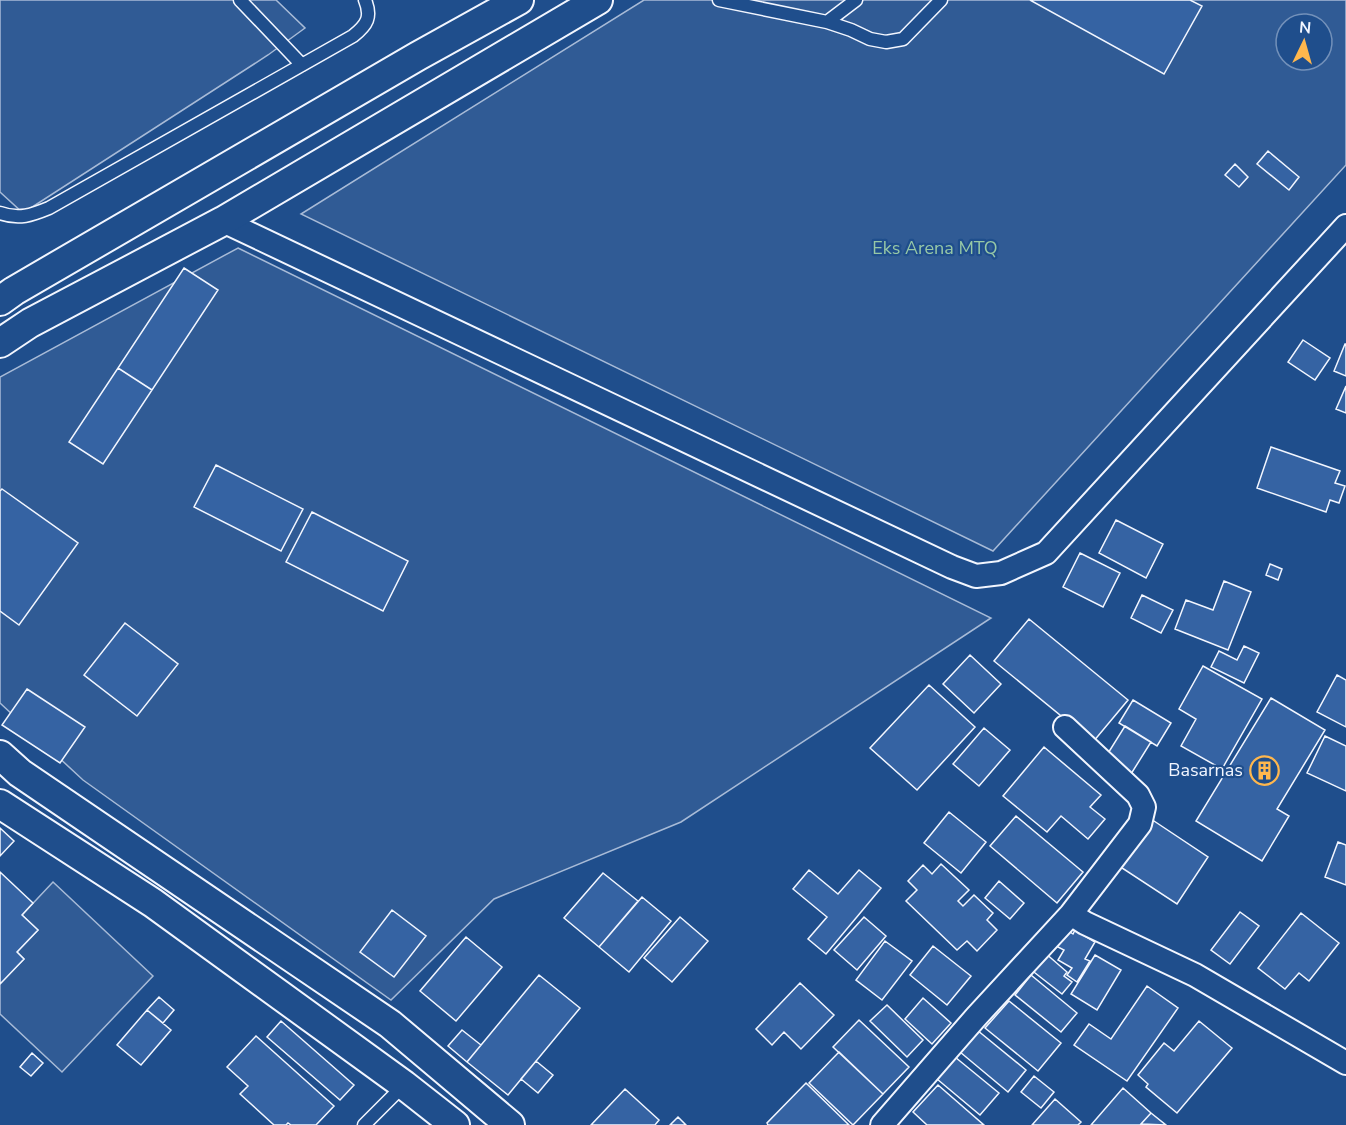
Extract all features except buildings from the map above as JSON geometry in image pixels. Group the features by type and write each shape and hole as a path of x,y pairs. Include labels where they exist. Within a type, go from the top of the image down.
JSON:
{"street":[{"path":"30,323 7,296 519,0"},
{"path":"0,343 30,323 223,221 598,0"},
{"path":"223,221 952,567 976,576 1001,573 1046,553 1346,226"},
{"path":"882,1125 976,1017 1071,914 1140,824 1144,807 1138,795 1065,727"},
{"path":"0,755 20,773 390,1024 510,1125"},
{"path":"0,804 153,903 404,1085 455,1125"},
{"path":"1071,914 1085,923 1195,975 1346,1063"}],"lane":[{"path":"240,0 302,65"},
{"path":"0,213 19,217 30,216 49,208 302,65 364,28 368,20 365,0"},
{"path":"719,0 827,22 870,39 886,42 903,39 941,0"},
{"path":"827,22 856,0"},
{"path":"364,1125 404,1085"}],"shaded area":[{"path":"0,0 276,0 305,28 268,55 23,213 0,192"},
{"name":"Eks Arena MTQ","path":"644,0 1346,0 1346,165 993,551 301,214"},
{"path":"238,248 991,618 681,822 494,899 391,1000 83,780 0,703 0,377"},
{"path":"53,882 153,976 62,1072 0,1014 0,984 24,959 17,952 38,930 22,915"}],"place":[{"name":"Basarnas","path":"1264,770"}]}
